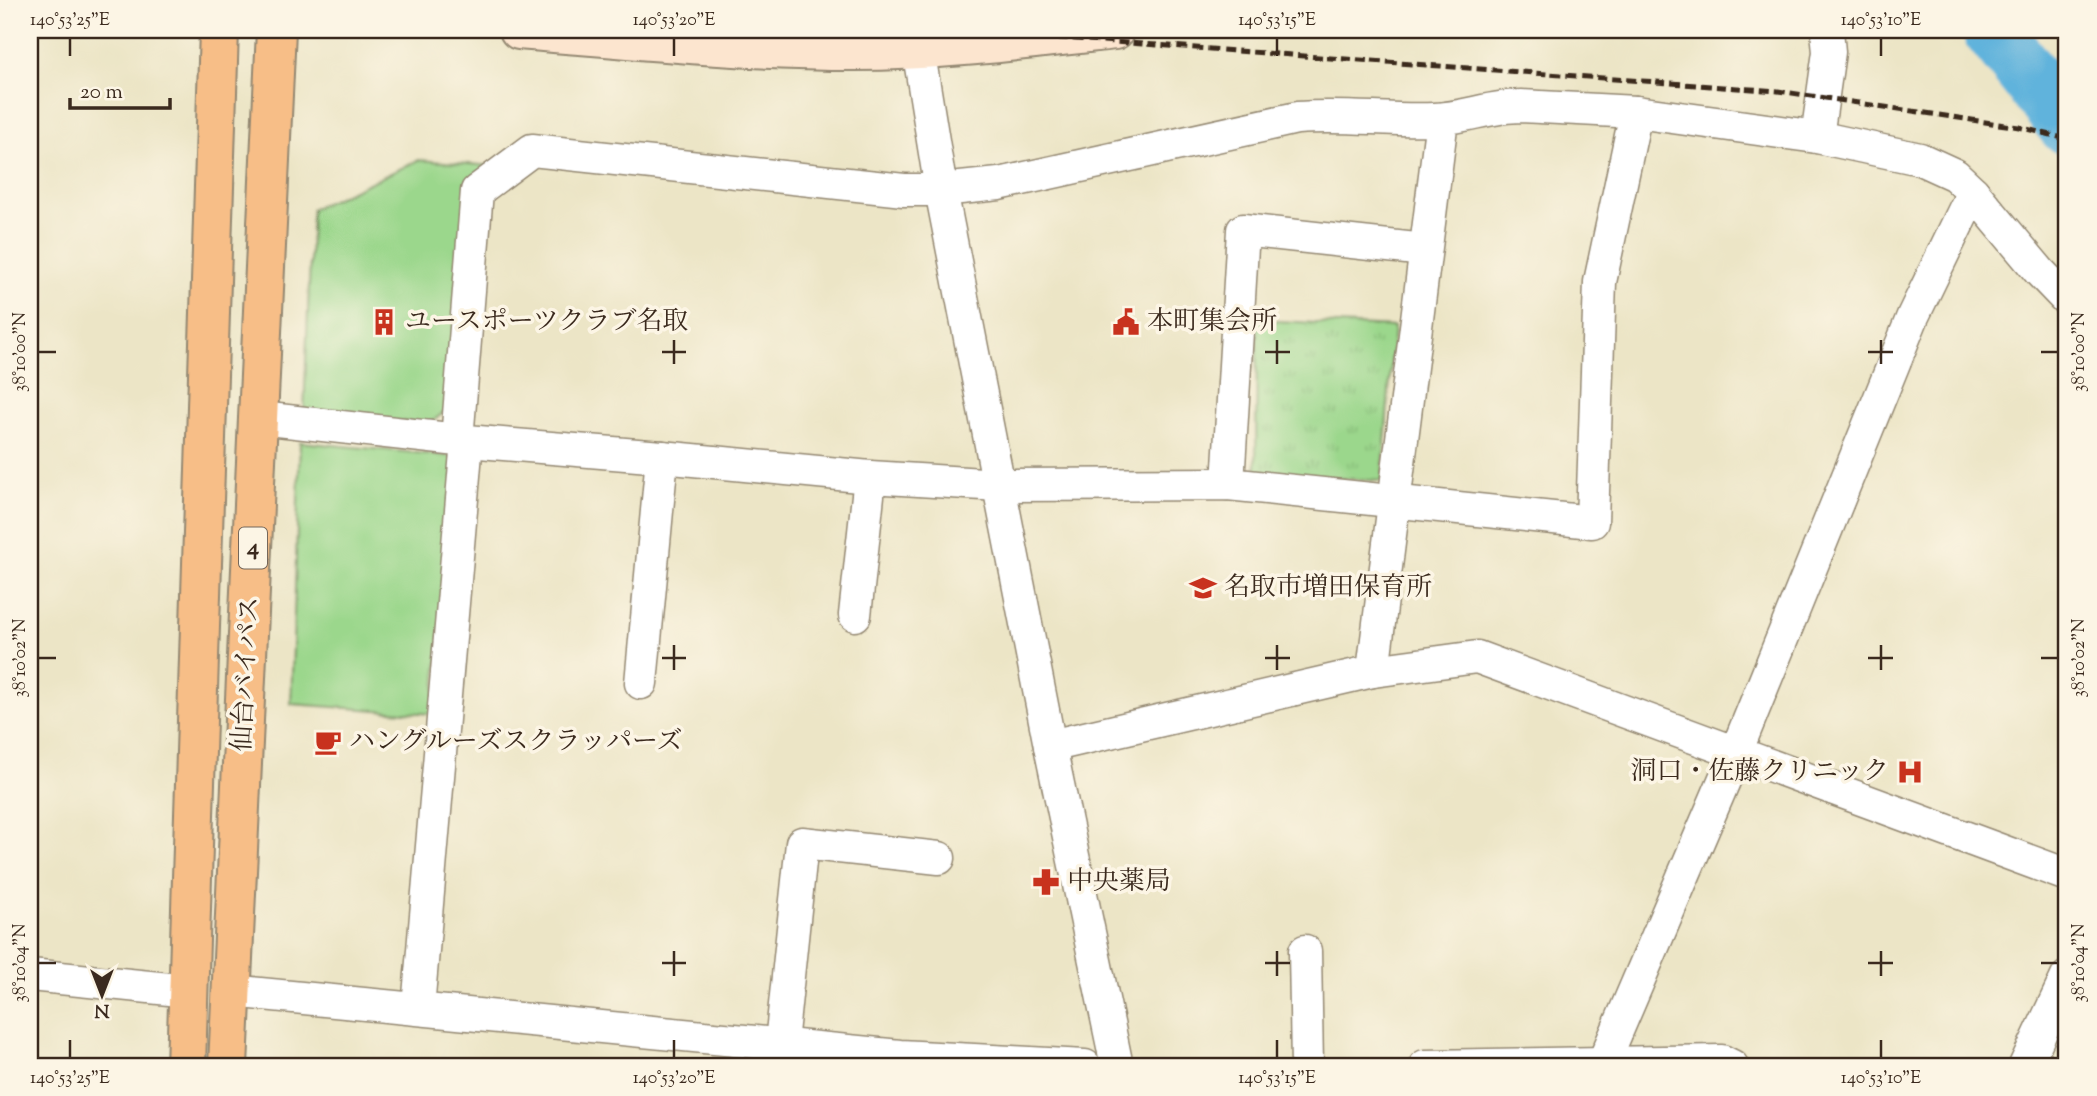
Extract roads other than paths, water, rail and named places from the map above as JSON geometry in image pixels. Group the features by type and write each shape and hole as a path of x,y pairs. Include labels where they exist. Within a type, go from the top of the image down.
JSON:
{"highway":[{"name":"仙台バイパス","path":"186,1066 219,30"},
{"name":"仙台バイパス","path":"228,1066 276,30"}],"main road":[{"path":"519,30 855,51 978,46 1115,30"}],"street":[{"path":"1817,137 1829,52 1827,30"},
{"path":"918,48 940,190 1050,746 1117,1066"},
{"path":"418,1007 462,441 477,191 532,150 904,190 940,190 999,184 1297,118 1325,116 1442,119 1502,106 1636,112 1817,137 1920,159 1955,175 1973,192 2067,300"},
{"path":"260,418 462,441 870,477 999,485 1228,484 1592,522 1600,282 1636,112"},
{"path":"1373,671 1442,119"},
{"path":"1602,1065 1735,753 1918,307 1973,192"},
{"path":"1228,484 1242,230 1425,250"},
{"path":"641,683 662,457"},
{"path":"855,615 870,477"},
{"path":"1050,746 1373,671 1477,657 2067,874"},
{"path":"781,1043 802,843 939,858"},
{"path":"1305,951 1307,1066"},
{"path":"30,975 189,991"},
{"path":"2025,1066 2067,977"},
{"path":"231,991 418,1007 900,1056 1085,1066"},
{"path":"1425,1066 1722,1062 1732,1066"}],"waterway":[{"path":"1992,30 2067,125"}],"railway":[{"path":"953,30 1778,91 2019,127 2067,139"}],"place":[{"name":"ユースポーツクラブ名取","path":"384,322"},
{"name":"本町集会所","path":"1126,322"},
{"name":"名取市増田保育所","path":"1203,588"},
{"name":"ハングルーズスクラッパーズ","path":"328,742"},
{"name":"洞口・佐藤クリニック","path":"1910,772"},
{"name":"中央薬局","path":"1046,882"}]}
